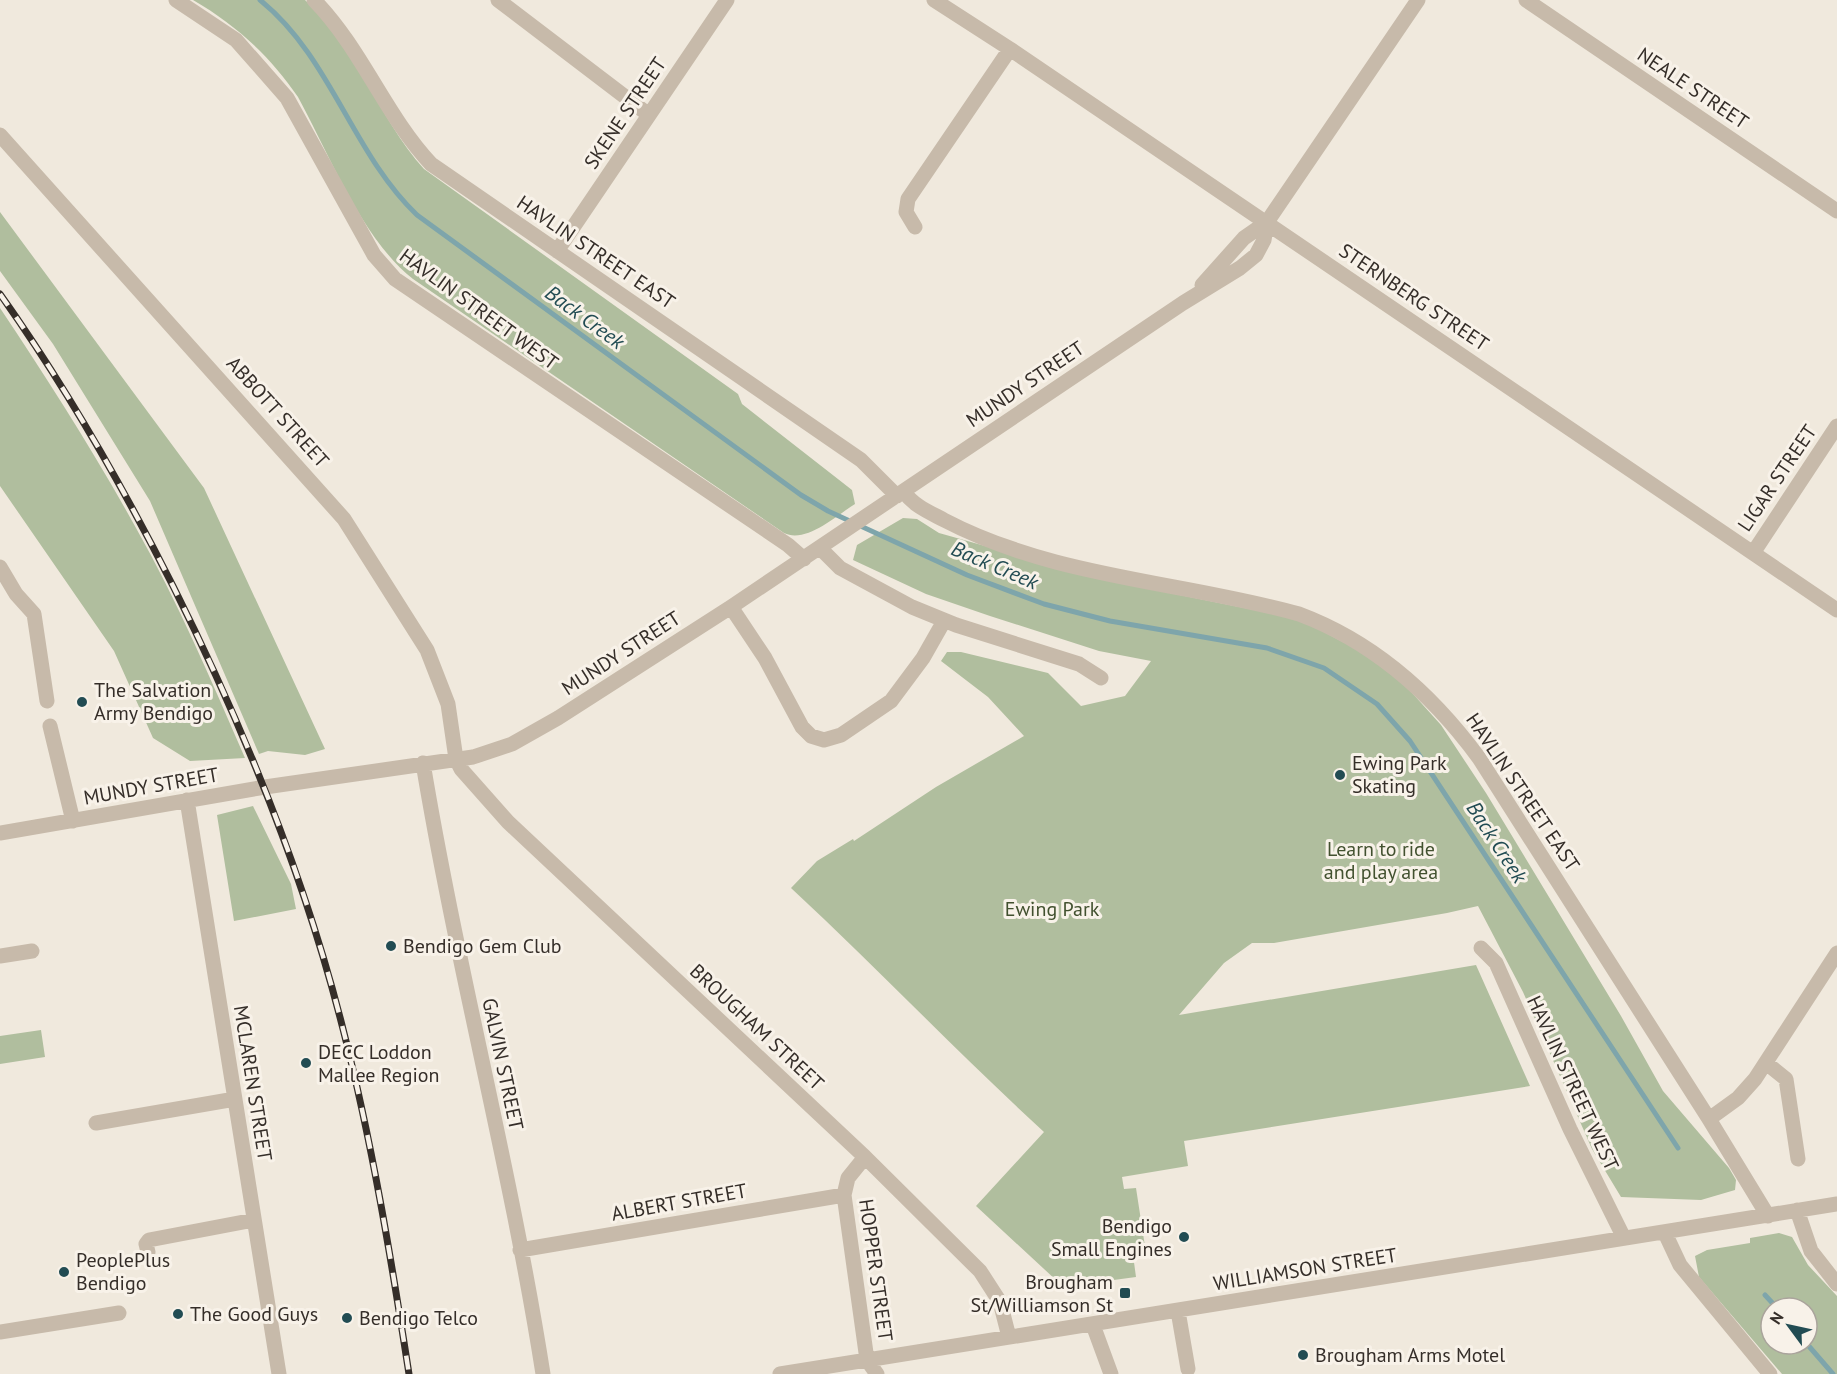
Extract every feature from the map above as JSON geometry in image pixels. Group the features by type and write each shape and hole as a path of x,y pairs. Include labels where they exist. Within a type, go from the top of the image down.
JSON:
{"street":[{"name":"HAVLIN STREET WEST","path":"176,0 236,40 287,98 374,255 394,279 804,559"},
{"name":"HAVLIN STREET EAST","path":"314,0 352,44 410,137 431,164 861,460 900,494 937,516 1008,547 1117,578 1299,614 1335,630 1388,662 1441,710 1479,758 1709,1119 1768,1216"},
{"path":"498,0 649,115"},
{"name":"SKENE STREET","path":"557,251 727,0"},
{"name":"STERNBERG STREET","path":"934,0 1010,48 1837,610"},
{"name":"STERNBERG STREET","path":"943,0 967,19"},
{"name":"MUNDY STREET","path":"0,833 187,800 456,759 491,752 530,735 804,559 1182,303 1240,268 1256,255 1264,240 1267,222 1418,0"},
{"name":"NEALE STREET","path":"1526,0 1837,211"},
{"path":"915,226 906,212 908,199 1010,48"},
{"name":"ABBOTT STREET","path":"0,135 344,519 427,650 447,704 456,759"},
{"name":"LIGAR STREET","path":"1753,553 1837,426"},
{"path":"820,548 840,568 944,621 1072,662 1101,678"},
{"path":"0,567 16,594"},
{"path":"0,579 34,614 47,701"},
{"path":"731,607 765,658 802,727 811,736 824,740 841,735 891,701 923,658 944,621"},
{"path":"50,726 72,821"},
{"name":"BROUGHAM STREET","path":"456,759 467,778 508,822 864,1157 986,1278 1000,1302 1009,1337"},
{"name":"GALVIN STREET","path":"423,763 439,856 520,1250 543,1374"},
{"name":"MCLAREN STREET","path":"187,800 280,1373"},
{"name":"HAVLIN STREET WEST","path":"1481,948 1496,963 1570,1130 1624,1238"},
{"path":"0,956 32,951"},
{"path":"1709,1119 1738,1098 1766,1063 1837,953"},
{"path":"1766,1063 1786,1079 1798,1160"},
{"path":"96,1123 235,1099"},
{"name":"HOPPER STREET","path":"864,1157 848,1178 844,1195 865,1367 877,1374"},
{"name":"ALBERT STREET","path":"520,1250 844,1195"},
{"name":"WILLIAMSON STREET","path":"780,1374 865,1367 1009,1337 1837,1204"},
{"path":"1797,1210 1811,1251 1837,1284"},
{"path":"148,1252 146,1244 149,1240 254,1220"},
{"path":"1665,1233 1680,1265 1770,1374"},
{"path":"1178,1311 1188,1369"},
{"path":"0,1332 119,1312"},
{"path":"1093,1325 1111,1374"}],"green space":[{"path":"193,0 305,0 339,39 393,128 424,169 738,394 742,404 852,490 855,504 811,532 802,535 784,533 413,279 378,242 362,219 298,97 276,68 238,31"},
{"path":"0,212 204,488 325,749 305,755 268,751 259,754 150,501 53,344 0,271"},
{"path":"0,308 87,444 151,556 194,642 245,758 190,761 153,738 114,651 0,486"},
{"name":"Ewing Park","path":"903,518 917,519 939,533 1110,581 1299,619 1387,665 1441,725 1486,793 1621,1016 1663,1091 1729,1168 1736,1180 1735,1190 1701,1200 1621,1197 1592,1149 1523,992 1478,906 1274,943 1252,943 1224,963 1179,1015 1476,965 1530,1086 1184,1141 1188,1166 1122,1177 1124,1189 1136,1188 1146,1253 1133,1255 1136,1277 1069,1286 1057,1281 976,1206 1044,1132 791,888 817,861 853,839 854,841 936,787 1024,736 988,697 941,661 947,652 961,652 1048,673 1081,706 1125,696 1151,661 1099,651 990,616 926,594 853,560 857,545"},
{"path":"253,806 291,884 296,909 234,921 217,815"},
{"path":"41,1030 45,1057 0,1064 0,1036"},
{"path":"1779,1233 1792,1237 1808,1265 1837,1296 1837,1374 1782,1374 1767,1356 1819,1356 1819,1296 1759,1296 1759,1347 1699,1277 1695,1256 1707,1250 1750,1243 1750,1238"}],"waterway":[{"name":"Back Creek","path":"260,0 284,23 305,49 375,163 417,215 801,495 828,511 967,575 1044,604 1110,621 1267,648 1324,668 1377,704 1410,741 1678,1148"},
{"name":"Back Creek","path":"1817,1356 1833,1374"}],"railway":[{"path":"0,294 70,401 154,548 224,693 291,858 327,971 363,1114 409,1374"}],"place":[{"name":"The Salvation Army Bendigo","path":"82,702"},
{"name":"Ewing Park Skating","path":"1340,775"},
{"name":"Bendigo Gem Club","path":"391,946"},
{"name":"DECC Loddon Mallee Region","path":"306,1063"},
{"name":"Bendigo Small Engines","path":"1184,1237"},
{"name":"PeoplePlus Bendigo","path":"64,1272"},
{"name":"Brougham St/Williamson St","path":"1125,1293"},
{"name":"The Good Guys","path":"178,1314"},
{"name":"Bendigo Telco","path":"347,1318"},
{"name":"Brougham Arms Motel","path":"1303,1355"}],"park label":[{"name":"Learn to ride and play area","path":"1381,860"}]}
